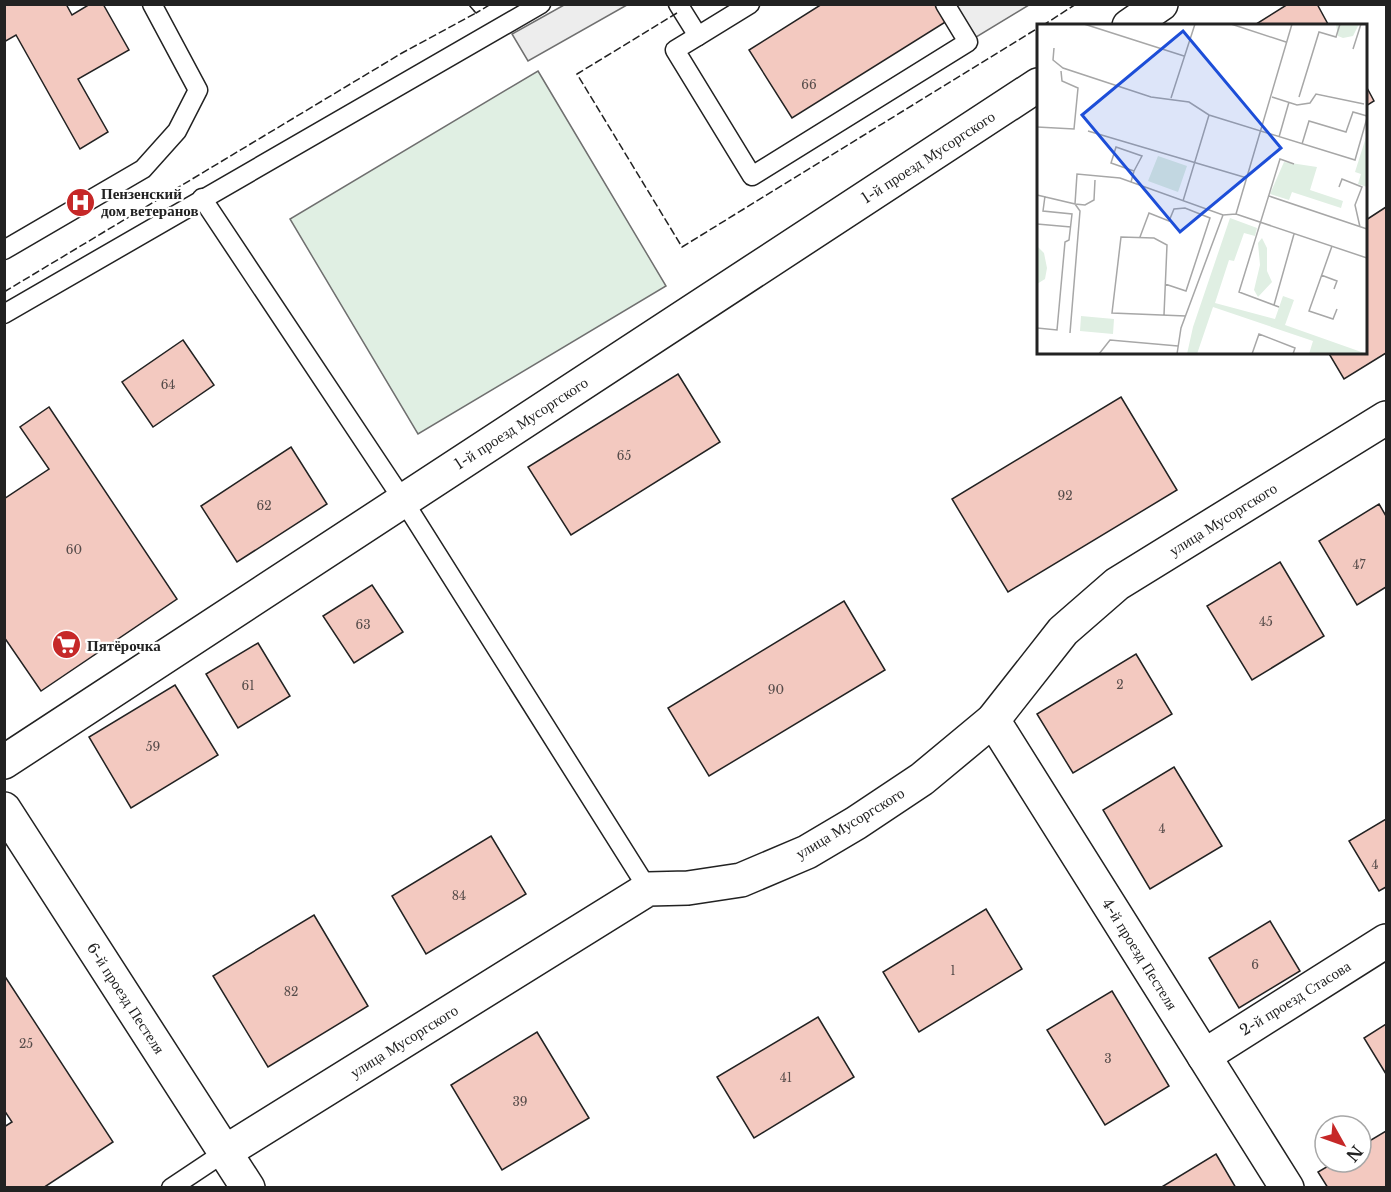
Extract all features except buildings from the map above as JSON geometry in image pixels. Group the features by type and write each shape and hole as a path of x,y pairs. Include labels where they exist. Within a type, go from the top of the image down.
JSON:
{"street":[{"path":"1132,24 1161,4"},
{"name":"1-й проезд Мусоргского","path":"4,762 1037,86"},
{"name":"улица Мусоргского","path":"225,1152 648,889 688,888 741,880 807,852 922,779 993,720 1063,631 1118,584 1386,417"},
{"name":"4-й проезд Пестеля","path":"993,720 1287,1188"},
{"name":"6-й проезд Пестеля","path":"4,809 248,1188"},
{"name":"2-й проезд Стасова","path":"1204,1056 1386,941"}],"lane":[{"path":"4,250 143,169 177,131 198,90 152,4"},
{"path":"4,314 541,4"},
{"path":"678,4 698,36"},
{"path":"750,4 675,50 752,176 968,42 945,4"},
{"path":"202,198 403,500 648,889"},
{"path":"171,1188 225,1152"}],"green space":[{"path":"538,71 666,286 418,434 290,219"}],"shaded area":[{"path":"564,5 627,5 528,61 512,34"},
{"path":"945,5 1029,5 968,42"}],"fence":[{"path":"4,292 402,53 476,13 468,4"},
{"path":"474,11 476,13 491,4"},
{"path":"1045,24 1076,4"},
{"path":"677,13 577,74 682,247 1037,29"}],"place":[{"name":"Пензенский дом ветеранов","path":"80,202"},
{"name":"Пятёрочка","path":"66,645"}]}
